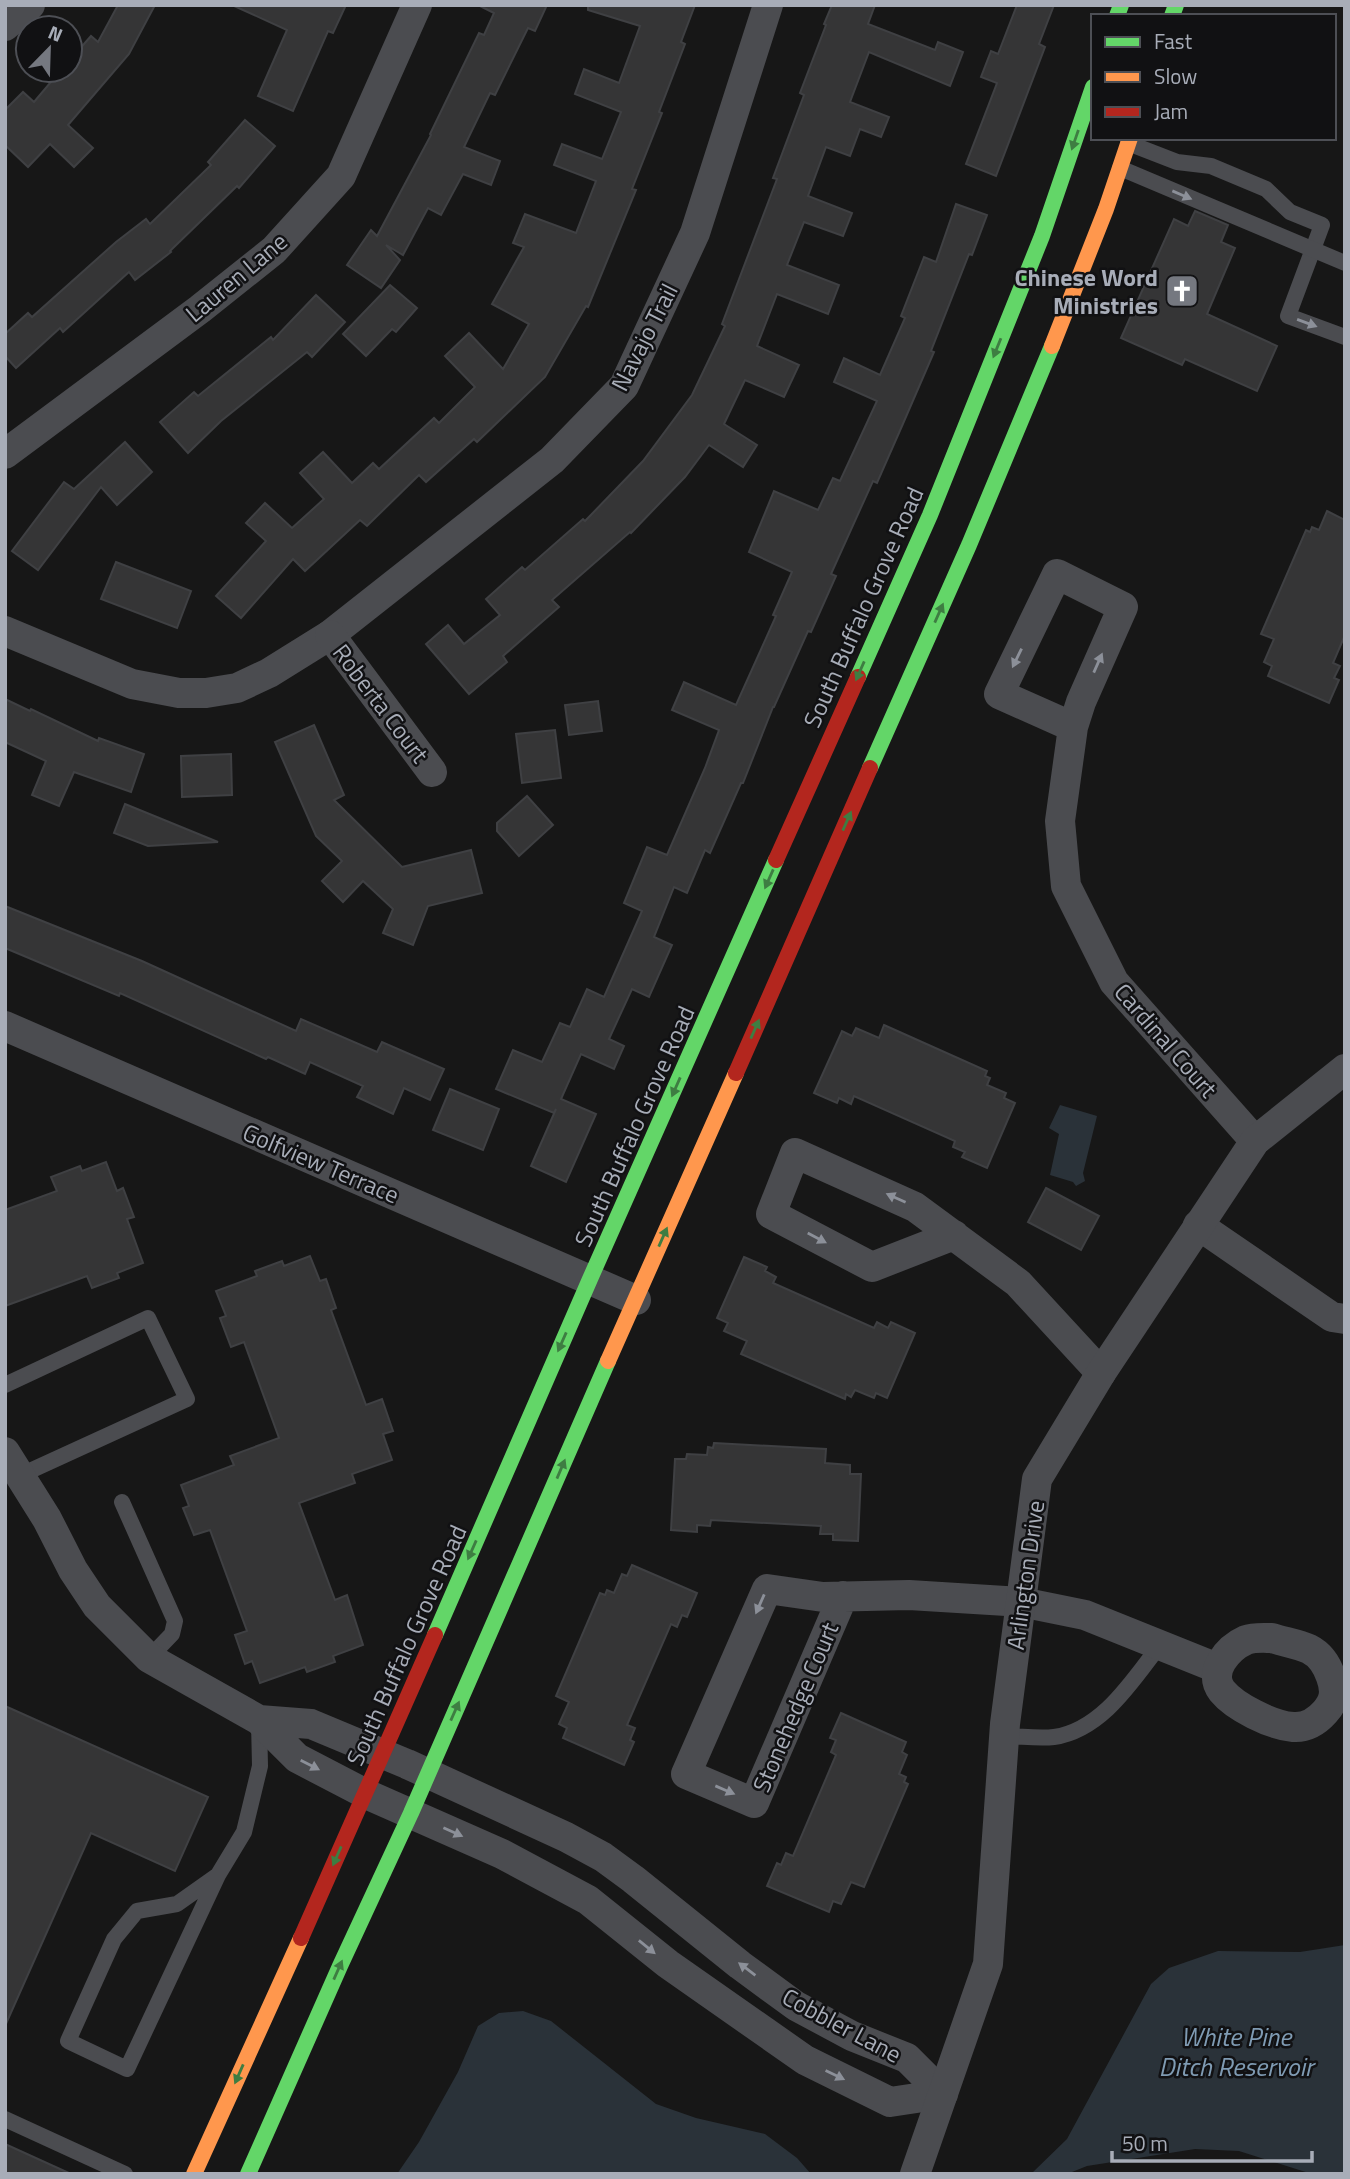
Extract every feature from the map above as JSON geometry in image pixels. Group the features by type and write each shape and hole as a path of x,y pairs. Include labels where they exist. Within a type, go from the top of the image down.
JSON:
{"main road":[{"name":"South Buffalo Grove Road","path":"194,2174 389,1804 590,1279 930,515 1042,236 1091,93"},
{"name":"South Buffalo Grove Road","path":"248,2174 340,1966 389,1804 406,1764 636,1300 1044,369 1129,141"}],"street":[{"path":"5,26 30,5"},
{"name":"Lauren Lane","path":"5,454 200,309 274,250 341,176 417,5"},
{"name":"Navajo Trail","path":"5,631 132,684 179,693 206,693 237,688 269,673 330,635 552,460 624,386 695,233 768,5"},
{"name":"Cardinal Court","path":"1073,727 999,694 1057,574 1122,607 1073,727 1060,821 1066,886 1114,982 1255,1141"},
{"name":"Roberta Court","path":"330,635 432,772"},
{"name":"Golfview Terrace","path":"5,1026 636,1300"},
{"name":"Arlington Drive","path":"915,2174 988,1964 1004,1736 1037,1479 1101,1373 1255,1141 1345,1069"},
{"path":"954,1234 872,1267 771,1214 795,1153 915,1207 954,1234 1018,1283 1101,1373"},
{"path":"1198,1225 1332,1317 1345,1319"},
{"path":"13,1463 47,1519 73,1570 97,1606 149,1658 259,1720"},
{"name":"Stonehedge Court","path":"843,1597 754,1803 686,1774 767,1589 823,1597 909,1595 1021,1602 1085,1615 1217,1668"},
{"name":"Cobbler Lane","path":"259,1720 311,1724 406,1764 566,1837 603,1857 796,2006 852,2036 907,2058 943,2094"},
{"name":"Cobbler Lane","path":"259,1720 297,1758 389,1804 502,1854 588,1900 668,1964 804,2060 890,2102 943,2094"}],"lane":[{"path":"1129,141 1177,162 1211,166 1266,189 1290,212 1322,225 1288,316 1345,337"},
{"path":"1120,168 1345,263"},
{"path":"5,1385 148,1318 187,1399 13,1463"},
{"path":"122,1502 175,1621 172,1634 149,1658"},
{"path":"1004,1736 1053,1737 1079,1730 1101,1715 1160,1645"},
{"path":"218,1875 177,1904 137,1911 114,1939 68,2041 127,2069 218,1875 244,1832 260,1766 259,1720"},
{"path":"5,2119 125,2174"}],"water":[{"path":"1060,1105 1097,1116 1083,1173 1085,1181 1076,1186 1073,1182 1050,1175 1059,1134 1049,1128"},
{"name":"White Pine Ditch Reservoir","path":"1345,1945 1345,2174 1312,2174 1239,2151 1195,2149 1087,2166 1067,2174 1031,2174 1067,2139 1151,1984 1169,1968 1218,1951 1300,1952"},
{"path":"523,2011 551,2021 656,2104 696,2118 765,2134 797,2158 811,2174 397,2174 419,2142 458,2072 478,2026 499,2013"}],"building":[{"path":"118,5 155,5 129,54 68,125 93,148 74,167 50,144 28,167 5,145 5,110 23,92 34,102 49,84 84,84 84,44 91,36 98,42"},
{"path":"232,5 346,5 333,33 328,31 293,111 258,96 287,30"},
{"path":"478,5 547,5 535,31 528,28 495,95 490,93 464,147 500,161 491,185 463,174 441,215 428,208 403,255 386,245 400,260 381,288 347,265 371,230 377,236 431,135 479,33 484,35 494,13"},
{"path":"588,5 695,5 681,42 685,44 659,112 662,113 632,189 636,190 588,307 586,306 545,377 477,442 474,439 426,482 419,475 367,526 360,520 305,571 293,559 241,618 216,596 266,541 246,523 265,503 292,528 324,499 300,473 323,452 352,483 373,463 379,469 434,418 439,423 475,387 445,356 469,333 503,369 529,324 492,304 524,247 513,243 525,214 576,233 596,181 554,165 562,144 602,159 621,112 575,94 584,69 619,83 640,26 588,10"},
{"path":"832,5 875,5 868,24 935,50 938,42 963,52 950,86 869,52 850,102 889,117 881,137 860,129 850,156 826,147 808,196 852,213 843,236 804,222 787,265 839,285 828,314 777,294 757,346 799,365 784,397 745,380 724,424 757,445 743,467 709,445 685,477 631,533 552,600 559,607 503,656 507,662 469,694 426,644 448,625 464,644 500,615 486,599 522,567 525,570 583,519 585,521 643,461 692,395 725,326 722,324 777,179 773,178 804,95 800,93"},
{"path":"1017,5 1054,5 1039,44 1045,47 996,176 966,164 997,83 981,77 991,51 998,54"},
{"path":"245,120 275,146 239,188 237,186 171,252 135,280 129,272 63,332 60,328 16,368 5,356 5,334 28,313 32,317 116,242 146,219 150,224 211,165 208,162"},
{"path":"956,204 987,215 972,255 969,254 931,351 934,352 902,426 877,483 873,481 831,574 836,576 773,707 743,783 710,853 705,850 687,893 674,887 654,937 672,945 649,997 632,989 609,1039 624,1046 614,1069 581,1054 561,1099 596,1114 566,1182 531,1166 556,1109 554,1113 496,1089 513,1050 542,1062 560,1023 570,1027 587,989 604,997 642,911 624,903 647,847 667,855 719,730 672,710 684,682 736,705 776,616 773,615 792,572 749,552 774,491 818,510 833,478 840,481 877,401 834,382 844,358 880,375 905,318 901,316 924,257 936,262"},
{"path":"1195,211 1228,225 1221,242 1235,248 1207,314 1277,346 1257,391 1185,359 1182,365 1121,338 1174,219 1188,226"},
{"path":"390,285 417,308 396,332 392,329 366,356 343,334"},
{"path":"316,295 345,322 312,357 307,352 221,421 188,453 160,422 194,392 198,396 271,337 273,340"},
{"path":"125,442 152,472 117,505 101,487 38,570 12,551 64,482 74,489"},
{"path":"1327,511 1345,520 1345,635 1333,663 1340,666 1334,678 1339,680 1329,703 1268,676 1272,666 1264,662 1274,639 1261,634 1306,530 1310,532 1312,527 1319,530"},
{"path":"116,562 191,591 177,628 101,599"},
{"path":"5,699 98,741 99,738 144,754 131,792 74,772 59,806 32,795 46,761 5,742"},
{"path":"598,701 602,731 569,735 565,705"},
{"path":"314,725 344,795 334,800 402,867 471,850 482,893 428,906 413,945 383,933 393,909 363,881 343,902 322,881 342,861 316,836 275,742"},
{"path":"555,730 561,778 522,783 516,734"},
{"path":"231,754 232,795 182,797 181,756"},
{"path":"527,796 553,825 519,856 497,831 497,823"},
{"path":"125,804 218,842 148,846 114,833"},
{"path":"5,906 142,961 296,1031 301,1019 377,1052 382,1042 444,1069 430,1100 404,1088 393,1114 357,1097 363,1086 310,1062 305,1074 120,993 119,996 5,948"},
{"path":"884,1025 987,1071 985,1076 990,1078 987,1085 1006,1093 1004,1098 1015,1103 987,1168 962,1157 965,1152 953,1147 955,1141 854,1096 851,1104 839,1098 837,1103 814,1093 842,1031 852,1036 856,1028 879,1038"},
{"path":"450,1089 499,1109 483,1150 433,1130"},
{"path":"106,1162 117,1191 123,1188 134,1217 127,1219 143,1263 117,1273 119,1278 92,1288 87,1276 5,1306 5,1210 57,1191 51,1177 80,1166 82,1171"},
{"path":"1046,1188 1099,1216 1081,1250 1028,1222"},
{"path":"310,1256 320,1281 326,1279 336,1308 331,1310 366,1405 382,1399 393,1431 383,1434 392,1460 352,1474 355,1483 299,1503 335,1600 347,1595 363,1645 333,1656 335,1662 307,1672 305,1667 260,1683 252,1661 245,1664 235,1635 247,1631 210,1530 194,1535 183,1508 189,1506 181,1485 234,1465 230,1456 279,1438 244,1342 231,1347 220,1318 226,1316 216,1291 257,1276 255,1271 282,1261 284,1266"},
{"path":"744,1257 767,1267 765,1271 776,1277 773,1283 874,1328 877,1322 888,1328 891,1322 915,1333 887,1398 876,1393 874,1398 855,1390 851,1397 846,1394 845,1399 741,1354 747,1341 724,1331 728,1323 717,1318"},
{"path":"714,1443 826,1449 825,1463 850,1465 850,1474 861,1474 858,1541 833,1540 833,1534 820,1534 821,1526 711,1520 710,1526 697,1525 697,1532 671,1530 675,1459 686,1459 687,1454 707,1455 708,1447 713,1448"},
{"path":"632,1565 697,1593 687,1617 682,1615 677,1627 671,1624 627,1725 635,1728 630,1740 634,1742 624,1765 563,1738 567,1728 559,1724 569,1702 556,1696 600,1593 605,1595 607,1590 614,1593 622,1574 627,1576"},
{"path":"5,1706 208,1797 175,1871 91,1833 5,2026"},
{"path":"841,1713 906,1742 902,1752 907,1755 899,1774 906,1777 904,1782 908,1784 864,1887 851,1882 841,1904 833,1901 829,1912 767,1886 777,1863 781,1865 786,1853 793,1856 836,1755 831,1752 836,1740 830,1738"},
{"path":"5,2144 71,2174 5,2174"}],"traffic: fast":[{"path":"1118,14 1121,5"},
{"path":"1173,14 1176,5"},
{"path":"858,677 930,515 1042,236 1091,93"},
{"path":"870,768 969,545 1052,346"},
{"path":"435,1635 776,860"},
{"path":"248,2174 411,1813 608,1361"}],"traffic: slow":[{"path":"1052,346 1106,209 1129,140"},
{"path":"608,1361 736,1073"},
{"path":"194,2174 301,1938"}],"traffic: jam":[{"path":"776,860 858,677"},
{"path":"736,1073 870,768"},
{"path":"301,1938 435,1635"}],"place":[{"name":"Chinese Word Ministries","path":"1182,291"}]}
